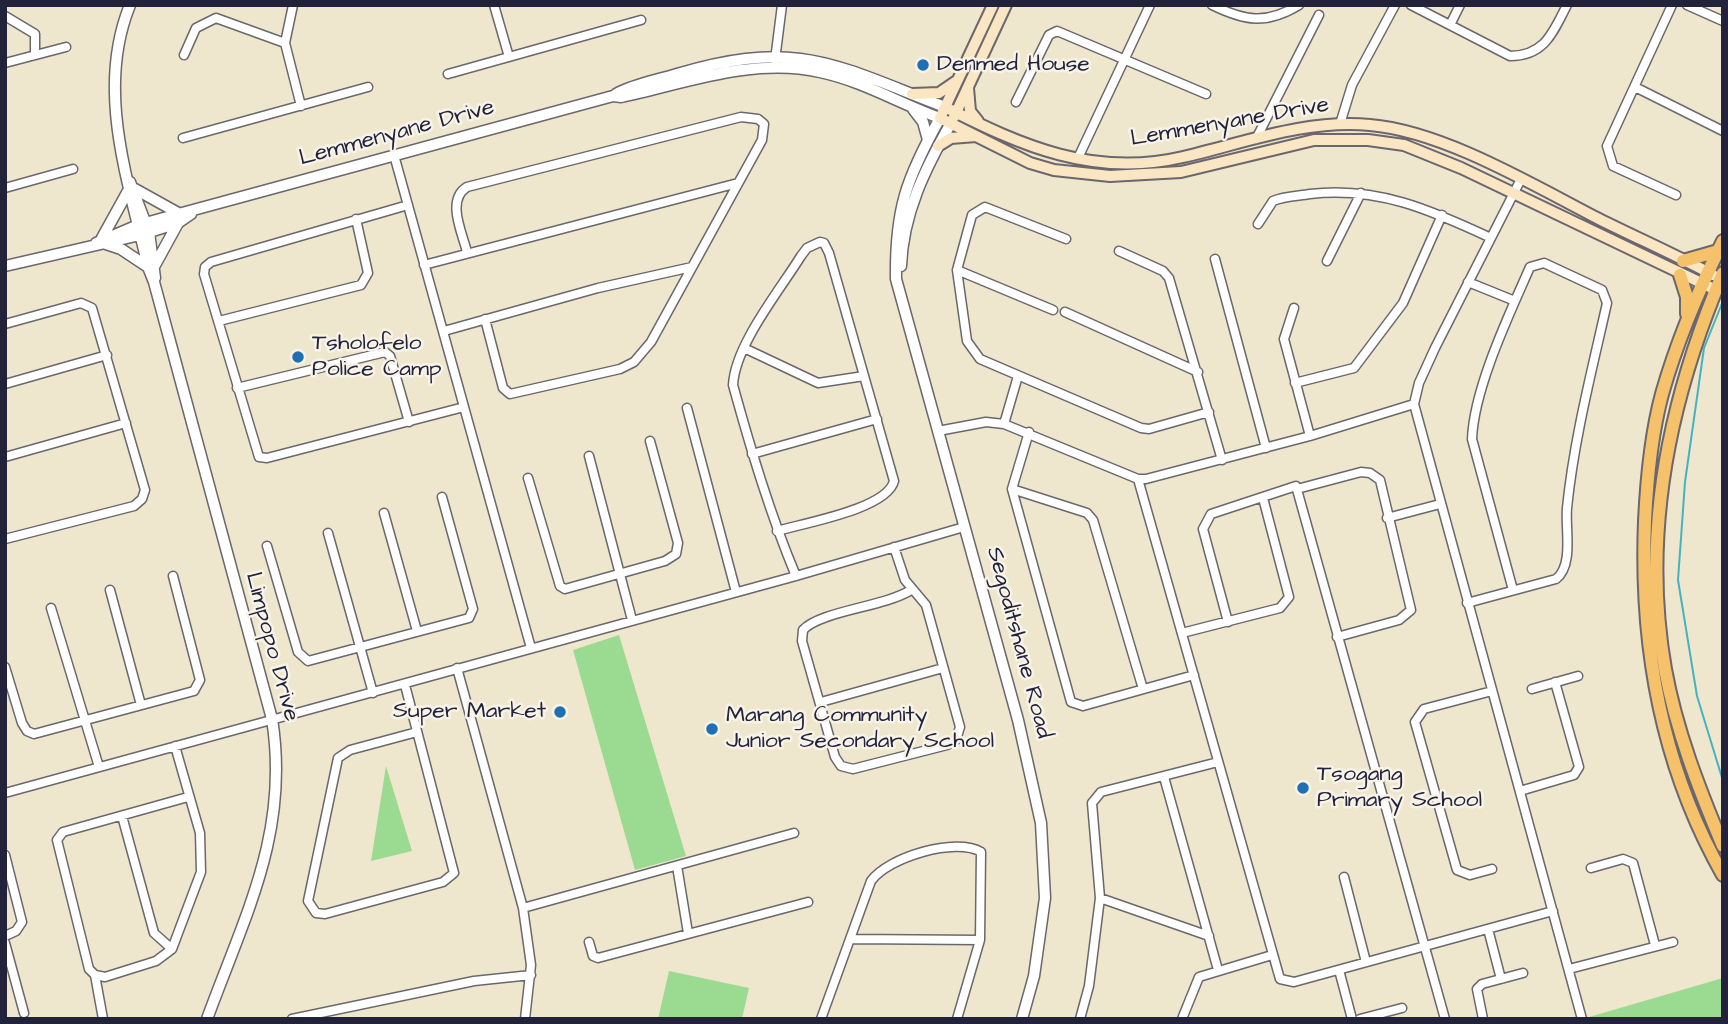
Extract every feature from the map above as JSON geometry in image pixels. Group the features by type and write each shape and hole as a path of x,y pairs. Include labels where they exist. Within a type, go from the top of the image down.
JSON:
{"main road":[{"name":"Segoditshane Road","path":"948,115 957,80 993,5"},
{"name":"Segoditshane Road","path":"948,115 968,85 1006,5"},
{"path":"912,94 939,93 957,80"},
{"path":"933,143 981,131 970,111 968,85"},
{"name":"Lemmenyane Drive","path":"948,115 981,131 1030,163 1054,170 1123,176 1181,172 1314,140 1368,140 1424,152 1681,268 1705,278 1719,280"},
{"name":"Lemmenyane Drive","path":"981,131 1044,152 1108,162 1155,161 1296,129 1340,124 1393,128 1417,134 1521,179 1681,268"},
{"path":"1686,318 1687,297 1681,268 1720,246"},
{"path":"1720,246 1686,318 1661,396 1652,446 1643,579 1650,668 1667,738 1686,796 1723,875"},
{"path":"1719,280 1686,369 1667,447 1660,503 1658,594 1665,669 1680,732 1723,846"}],"street":[{"name":"Limpopo Drive","path":"130,5 117,63 115,119 126,176 143,229 272,719 278,785 270,843 207,1019"},
{"path":"293,5 285,43 300,106"},
{"path":"494,5 509,57"},
{"path":"775,67 782,5"},
{"path":"1078,158 1150,5"},
{"path":"1212,5 1241,19 1250,20 1276,15 1298,5"},
{"path":"1340,124 1352,85 1395,5"},
{"path":"1411,5 1510,56 1526,55 1545,45 1567,5"},
{"path":"1450,25 1460,5"},
{"path":"1672,5 1606,146 1607,156 1613,166 1676,195"},
{"path":"1687,5 1723,21"},
{"path":"1256,139 1319,15"},
{"path":"5,16 35,34 35,55"},
{"path":"184,55 196,28 216,18 285,43"},
{"path":"448,74 641,20"},
{"path":"1016,102 1049,35 1060,31 1206,94"},
{"path":"5,63 66,47"},
{"name":"Lemmenyane Drive","path":"613,96 618,92 717,63 775,55 838,65 912,94 948,115"},
{"name":"Lemmenyane Drive","path":"101,241 394,155 613,96 621,97 722,73 775,67 833,75 912,107 948,115"},
{"path":"183,138 368,87"},
{"path":"1635,87 1723,131"},
{"path":"912,107 933,143"},
{"name":"Segoditshane Road","path":"948,115 933,143 906,222 898,284 1030,764 1041,823 1045,898 1034,976 1022,1019"},
{"path":"467,252 455,203 458,194 467,187 741,117 751,117 764,124 766,131 643,354 620,369 510,394 503,388 485,319"},
{"path":"394,155 531,648"},
{"path":"5,188 73,169"},
{"path":"1521,179 1419,383 1413,404 1582,1019"},
{"path":"424,265 738,183"},
{"path":"5,266 101,241 151,266 184,217 132,190 101,241"},
{"path":"1258,224 1273,201 1279,198 1336,191 1362,193 1414,204 1490,238"},
{"path":"1326,261 1362,193"},
{"path":"408,205 207,264 204,274 255,449 262,458 464,407"},
{"path":"1066,239 985,207 972,215 957,270 967,341 972,351 979,359 1141,428 1150,429 1209,412"},
{"path":"1296,383 1354,368 1403,303 1442,215"},
{"path":"219,321 361,285 369,273 356,219"},
{"path":"777,531 872,503 892,488 894,481 829,253 824,243 820,242 807,248 744,348 737,363 733,385 777,531 796,576"},
{"path":"1119,251 1163,271 1169,278 1222,460"},
{"path":"1215,259 1266,448"},
{"path":"1467,603 1556,579 1565,568 1567,508 1575,457 1608,303 1602,290 1538,262 1530,267 1515,301 1474,413 1472,439 1513,590"},
{"path":"444,331 692,267"},
{"path":"957,270 1053,310"},
{"path":"1468,282 1515,301"},
{"path":"5,324 85,304 94,312 145,490 138,503 5,539"},
{"path":"1294,308 1284,339 1310,436"},
{"path":"1065,312 1198,372"},
{"path":"744,348 818,383 864,376"},
{"path":"237,388 385,352 390,356 409,422"},
{"path":"5,384 107,355"},
{"path":"1004,424 1018,376"},
{"path":"938,431 986,422 1004,424 1138,479 1156,478 1310,436 1413,404"},
{"path":"687,408 736,592"},
{"path":"752,454 877,419"},
{"path":"5,457 126,423"},
{"path":"1029,432 1013,478 1012,489 1071,702 1083,706 1194,675"},
{"path":"528,478 558,584 565,589 665,561 678,549 650,441"},
{"path":"589,456 632,621"},
{"path":"1228,622 1203,529 1211,514 1296,486 1297,489 1361,472 1370,473 1380,480 1387,519 1411,610 1399,620 1337,637"},
{"path":"1138,479 1272,955 1278,974 1284,981 1294,982 1553,911"},
{"path":"1012,489 1087,513 1093,520 1143,689"},
{"path":"1297,489 1445,1019"},
{"path":"267,546 302,658 308,661 469,618 472,614 442,497"},
{"path":"1182,633 1280,608 1289,597 1262,498"},
{"path":"1387,519 1440,504"},
{"path":"384,513 417,631"},
{"path":"5,793 405,685 457,668 796,576 964,527"},
{"path":"328,533 373,693"},
{"path":"894,547 912,590 926,605 960,727 956,740 947,745 853,769 846,768 835,757 802,641 803,630 813,622 884,603 912,590"},
{"path":"5,667 27,731 34,734 194,691 200,683 173,576"},
{"path":"110,590 141,705"},
{"path":"51,608 99,767"},
{"path":"457,668 523,908 531,975 526,1019"},
{"path":"821,702 943,668"},
{"path":"1532,689 1578,676"},
{"path":"1520,792 1574,775 1579,767 1555,682"},
{"path":"405,685 454,868 452,877 443,882 325,914 316,913 308,901 338,758 350,750 417,732"},
{"path":"1492,691 1424,709 1415,722 1457,870 1470,875 1492,869"},
{"path":"175,746 200,833 202,864 172,949 156,961 105,977 95,975 89,969 57,840 63,832 188,797"},
{"path":"1080,1019 1089,986 1100,898 1092,803 1095,797 1101,792 1218,762"},
{"path":"1164,777 1218,970"},
{"path":"122,816 155,933 172,949"},
{"path":"523,908 794,833"},
{"path":"821,1019 870,881 887,864 925,851 973,848 981,852 979,940 957,1019"},
{"path":"5,855 22,922 16,931 5,936"},
{"path":"1591,868 1623,859 1633,863 1655,946"},
{"path":"677,866 688,933"},
{"path":"1343,877 1366,962"},
{"path":"1100,898 1209,936"},
{"path":"589,942 593,956 598,958 808,902"},
{"path":"1488,929 1501,979"},
{"path":"850,939 979,940"},
{"path":"1569,969 1673,942"},
{"path":"5,943 24,1013"},
{"path":"1182,1019 1199,977 1272,955"},
{"path":"1339,970 1352,1019"},
{"path":"1483,1019 1477,989 1482,984 1523,973"},
{"path":"95,975 103,1019"},
{"path":"292,1019 474,981 531,975"},
{"path":"5,980 15,977"},
{"path":"1360,1019 1402,1008"}],"green space":[{"path":"619,635 686,856 635,870 573,650"},
{"path":"386,766 412,851 371,861"},
{"path":"669,971 749,988 742,1019 658,1019"},
{"path":"1723,978 1723,1019 1589,1019 1589,1017"}],"waterway":[{"path":"1723,301 1704,348 1685,482 1678,580 1697,696 1723,781"}],"place":[{"name":"Denmed House","path":"923,65"},
{"name":"Tsholofelo Police Camp","path":"298,357"},
{"name":"Super Market","path":"560,712"},
{"name":"Marang Community Junior Secondary School","path":"712,729"},
{"name":"Tsogang Primary School","path":"1303,788"}]}
